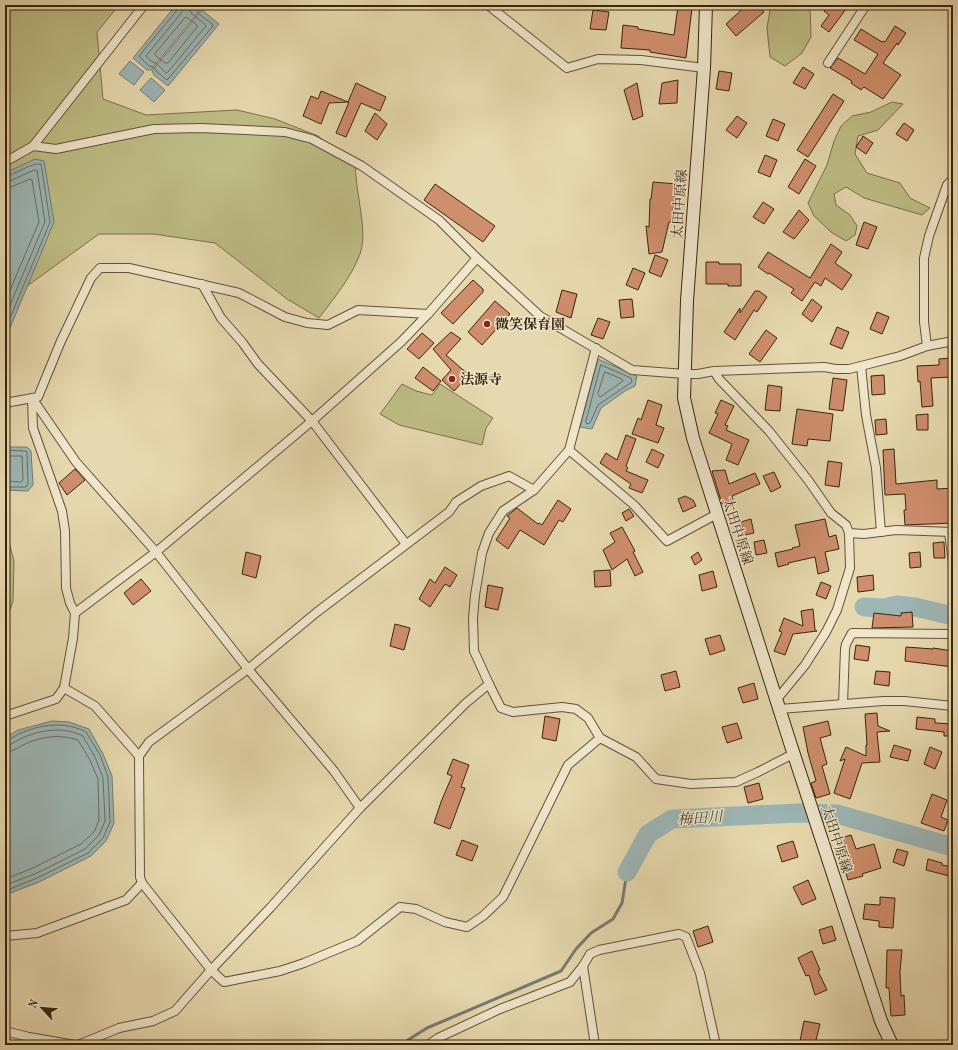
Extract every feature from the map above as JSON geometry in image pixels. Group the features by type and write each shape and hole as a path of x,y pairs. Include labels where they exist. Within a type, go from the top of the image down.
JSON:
{"main road":[{"name":"太田中原線","path":"706,5 704,68 687,301 684,398 693,438 793,754 881,1021 892,1045"}],"street":[{"path":"5,162 33,146 144,5"},
{"path":"488,5 567,68 598,59 641,60 704,68"},
{"path":"828,63 866,5"},
{"path":"33,146 56,149 154,129 201,128 285,132 312,139 362,166 439,220 477,258 540,316 632,370 698,374 714,371 824,367 849,369 900,356 927,346 953,341"},
{"path":"927,346 924,322 924,258 929,236 947,185 953,179"},
{"path":"75,613 156,552 312,421 401,342 428,314 477,258"},
{"path":"5,404 38,397 61,341 91,278 100,268 129,268 154,275 239,293 285,317 307,323 328,325 358,310 428,314"},
{"path":"202,284 221,318 242,342 258,364 312,421 406,544"},
{"path":"596,348 569,450 534,490 504,511 489,533 482,553 473,618 474,651 489,684 501,708 513,712 562,707 576,709 588,718 600,738 636,757 656,779 691,784 736,782 793,754"},
{"path":"861,366 866,415 876,468 881,532"},
{"path":"714,371 719,379 770,431 808,480 831,513 846,525 849,533 850,568 837,610 826,632 778,704"},
{"path":"32,398 76,462 156,552 248,669 334,771 360,808"},
{"path":"5,716 56,699 64,688 73,638 75,613 70,603 66,588 65,531 62,511 33,428 32,398"},
{"path":"569,450 634,505 667,541 717,514"},
{"path":"534,490 509,476 482,486 456,502 449,512 317,612 248,669 149,742 139,756 140,877 142,883 212,970 224,982 280,971 304,963 357,941 400,907 416,909 445,922 467,927 483,916 503,897 568,764 600,738"},
{"path":"849,533 864,534 896,530 951,533 953,562"},
{"path":"843,704 845,649 852,633 953,634"},
{"path":"5,1031 28,1037 77,1045 119,1028 153,1021 175,1011 360,808 466,703 489,684"},
{"path":"64,688 95,706 139,756"},
{"path":"778,704 843,704 904,701 953,706"},
{"path":"5,936 37,933 126,900 142,883"},
{"path":"428,1045 438,1038 500,1009 570,982 583,966 590,954 599,950 679,934 686,937 700,973 716,1045"},
{"path":"583,966 595,1045"}],"shaded area":[{"path":"5,5 119,5 97,32 103,99 146,115 237,110 275,119 318,136 355,166 362,226 362,247 347,280 319,318 287,299 215,243 154,234 99,234 5,302"},
{"path":"766,5 810,5 811,37 802,53 785,66 770,57 767,28 770,10"},
{"path":"892,102 903,104 878,130 858,136 855,154 867,173 900,183 910,198 930,208 922,215 864,198 846,187 834,194 836,205 850,215 857,226 855,235 846,241 831,232 814,216 808,203 827,165 834,141 841,126 852,116 871,112"},
{"path":"402,384 416,391 432,395 440,384 493,418 486,428 482,445 399,425 380,414"},
{"path":"5,527 14,561 13,601 5,624"}],"water":[{"path":"176,5 196,5 201,9 151,70 147,70 133,58"},
{"path":"202,10 219,24 168,86 154,75 152,71"},
{"path":"130,61 144,72 134,85 119,74"},
{"path":"151,78 165,90 154,102 140,90"},
{"path":"35,159 44,161 54,222 5,340 5,173"},
{"path":"598,359 637,376 635,386 625,391 601,408 592,429 580,427"},
{"path":"5,447 27,447 31,451 33,485 28,491 5,490"},
{"path":"52,721 69,722 89,729 103,754 112,776 114,823 106,841 91,856 39,882 5,895 5,738 18,730"}],"building":[{"path":"747,5 757,5 764,12 736,36 726,24"},
{"path":"828,5 849,5 829,32 821,26 829,15 824,11"},
{"path":"678,6 692,8 686,58 650,52 650,50 621,48 623,25 674,35"},
{"path":"593,10 609,12 606,30 590,29"},
{"path":"895,26 906,33 883,63 901,75 883,99 864,87 861,90 851,83 852,81 830,68 838,58 865,74 878,54 854,40 861,29 882,42 885,42"},
{"path":"803,67 814,74 805,89 793,83"},
{"path":"719,71 732,73 729,91 716,89"},
{"path":"678,80 677,103 659,104 662,83"},
{"path":"356,83 386,97 380,111 361,103 346,137 336,133 349,102 329,103 321,124 303,116 311,96 318,99 321,91 348,102"},
{"path":"637,83 643,116 633,120 624,90"},
{"path":"833,94 844,101 808,157 797,150"},
{"path":"375,113 387,124 377,140 365,131"},
{"path":"737,116 747,123 737,138 726,130"},
{"path":"773,119 785,124 778,141 766,136"},
{"path":"904,123 914,130 907,141 896,134"},
{"path":"863,136 873,143 866,154 856,147"},
{"path":"765,155 777,160 770,177 758,172"},
{"path":"805,159 816,166 799,194 788,187"},
{"path":"653,182 676,184 672,222 669,222 662,252 649,254 646,226 649,227 650,199"},
{"path":"435,184 495,226 483,242 424,200"},
{"path":"763,202 774,209 764,224 753,217"},
{"path":"799,210 809,220 794,239 783,232"},
{"path":"864,222 877,227 868,249 856,245"},
{"path":"831,244 842,252 835,263 852,275 842,290 825,278 821,286 815,282 802,301 791,293 794,289 758,267 768,252 810,278"},
{"path":"655,255 668,260 661,277 649,272"},
{"path":"706,262 719,262 719,264 741,264 741,286 728,286 728,284 706,284"},
{"path":"633,268 645,273 638,290 626,285"},
{"path":"473,280 483,289 483,292 453,324 441,313"},
{"path":"562,290 577,294 571,318 556,312"},
{"path":"755,291 759,291 767,297 757,312 754,310 735,340 724,332 740,308 740,313"},
{"path":"632,299 634,317 621,318 619,300"},
{"path":"812,299 822,307 812,322 802,314"},
{"path":"495,301 510,314 482,345 468,332"},
{"path":"877,312 889,317 882,334 870,329"},
{"path":"598,318 610,322 603,339 591,335"},
{"path":"837,327 849,332 842,349 830,344"},
{"path":"766,330 777,338 760,362 749,354"},
{"path":"451,332 461,339 446,355 469,375 454,391 442,380 451,370 433,349"},
{"path":"422,333 434,343 419,359 407,349"},
{"path":"951,358 952,377 931,378 933,406 922,407 917,366 939,365 939,359"},
{"path":"423,367 441,381 433,391 415,378"},
{"path":"884,375 885,394 872,395 871,376"},
{"path":"833,378 847,380 843,411 829,409"},
{"path":"768,385 782,387 780,411 765,410"},
{"path":"648,400 662,405 656,425 664,428 658,443 632,434 638,418 641,420"},
{"path":"721,400 734,406 725,425 728,426 726,430 749,440 738,465 726,460 732,444 709,433 718,414 715,413"},
{"path":"797,409 833,414 830,441 808,439 807,446 792,444"},
{"path":"928,414 928,430 917,430 916,415"},
{"path":"886,419 887,434 876,435 875,420"},
{"path":"626,435 636,439 626,466 628,468 626,471 648,480 642,493 629,488 631,484 600,463 606,453 617,460"},
{"path":"652,449 664,455 658,468 646,462"},
{"path":"894,449 896,484 937,480 937,489 953,488 953,523 905,525 905,494 885,495 883,450"},
{"path":"828,461 842,463 839,487 825,485"},
{"path":"75,469 85,480 67,495 59,483"},
{"path":"725,470 729,484 755,473 760,484 732,496 733,500 722,504 712,471"},
{"path":"774,472 781,487 771,492 763,476"},
{"path":"685,496 693,500 696,506 683,512 678,499"},
{"path":"558,500 571,509 563,522 559,520 544,545 520,530 508,549 496,540 510,518 507,516 517,508 538,524 539,523 542,525"},
{"path":"629,509 634,516 626,521 622,513"},
{"path":"751,519 754,533 744,535 741,522"},
{"path":"825,519 829,537 836,535 839,549 825,552 829,571 818,574 815,557 788,563 789,564 778,567 775,553 800,546 795,525"},
{"path":"622,527 635,551 633,552 643,572 635,576 627,559 612,570 603,550 615,542 610,533"},
{"path":"764,540 767,553 756,555 754,542"},
{"path":"944,542 945,558 934,558 933,543"},
{"path":"246,552 261,556 256,578 242,574"},
{"path":"698,552 702,560 695,565 691,557"},
{"path":"920,552 921,567 910,568 909,553"},
{"path":"445,567 457,575 450,587 445,584 430,607 419,599 430,579 435,583"},
{"path":"610,570 611,586 595,587 594,571"},
{"path":"713,571 717,587 702,591 699,575"},
{"path":"873,575 874,590 858,592 857,577"},
{"path":"141,579 151,591 133,605 124,593"},
{"path":"821,582 831,586 826,599 816,595"},
{"path":"488,585 503,588 498,610 485,607"},
{"path":"813,609 815,630 817,631 793,634 785,655 774,651 782,632 779,631 784,618 803,626 801,611"},
{"path":"912,612 913,627 872,628 874,613 901,616 901,613"},
{"path":"395,624 410,628 404,650 390,646"},
{"path":"720,635 725,650 710,655 705,639"},
{"path":"856,645 870,647 868,661 854,659"},
{"path":"906,647 933,648 953,651 953,667 905,661"},
{"path":"676,671 680,687 665,691 661,675"},
{"path":"876,671 890,672 889,686 874,684"},
{"path":"754,683 758,699 743,703 738,688"},
{"path":"877,713 878,726 890,731 877,732 880,762 862,763 850,799 834,793 845,759 840,761 846,747 866,756 867,745 865,714"},
{"path":"545,716 560,719 556,741 542,738"},
{"path":"917,717 935,719 935,723 953,724 953,736 944,736 944,732 916,729"},
{"path":"828,721 831,735 820,738 827,764 822,766 830,794 816,798 811,783 816,781 808,753 803,727"},
{"path":"737,723 742,738 727,743 722,727"},
{"path":"894,745 911,750 908,761 890,757"},
{"path":"930,747 942,752 935,769 924,764"},
{"path":"453,759 469,765 461,787 465,788 450,829 434,823 452,776 447,774"},
{"path":"759,783 763,799 748,803 744,787"},
{"path":"932,794 947,800 941,817 948,820 944,831 921,823"},
{"path":"851,835 856,849 874,844 881,868 862,874 863,876 848,880 840,853 838,839"},
{"path":"462,840 478,846 472,861 456,855"},
{"path":"793,841 798,857 782,862 777,846"},
{"path":"897,849 908,852 904,866 893,862"},
{"path":"928,859 942,863 942,865 953,867 953,877 926,870"},
{"path":"808,880 816,899 802,905 793,887"},
{"path":"880,897 895,898 893,928 879,927 879,921 863,919 865,904 880,905"},
{"path":"708,926 713,942 698,947 693,931"},
{"path":"832,926 836,940 823,944 819,930"},
{"path":"887,950 902,950 900,972 901,996 904,995 905,1015 891,1016 889,988 886,988"},
{"path":"812,951 820,970 818,971 827,990 815,995 809,975 806,976 798,958"},
{"path":"804,1021 820,1024 815,1044 800,1041"}],"waterway":[{"path":"864,607 884,608 897,605 915,607 953,616"},
{"name":"梅田川","path":"627,872 648,834 672,819 798,813 837,814 953,847"},
{"name":"梅田川","path":"400,1045 427,1028 561,971 576,949 591,933 613,919 622,903 627,872"}],"place":[{"name":"微笑保育園","path":"487,324"},
{"name":"法源寺","path":"452,379"}]}
